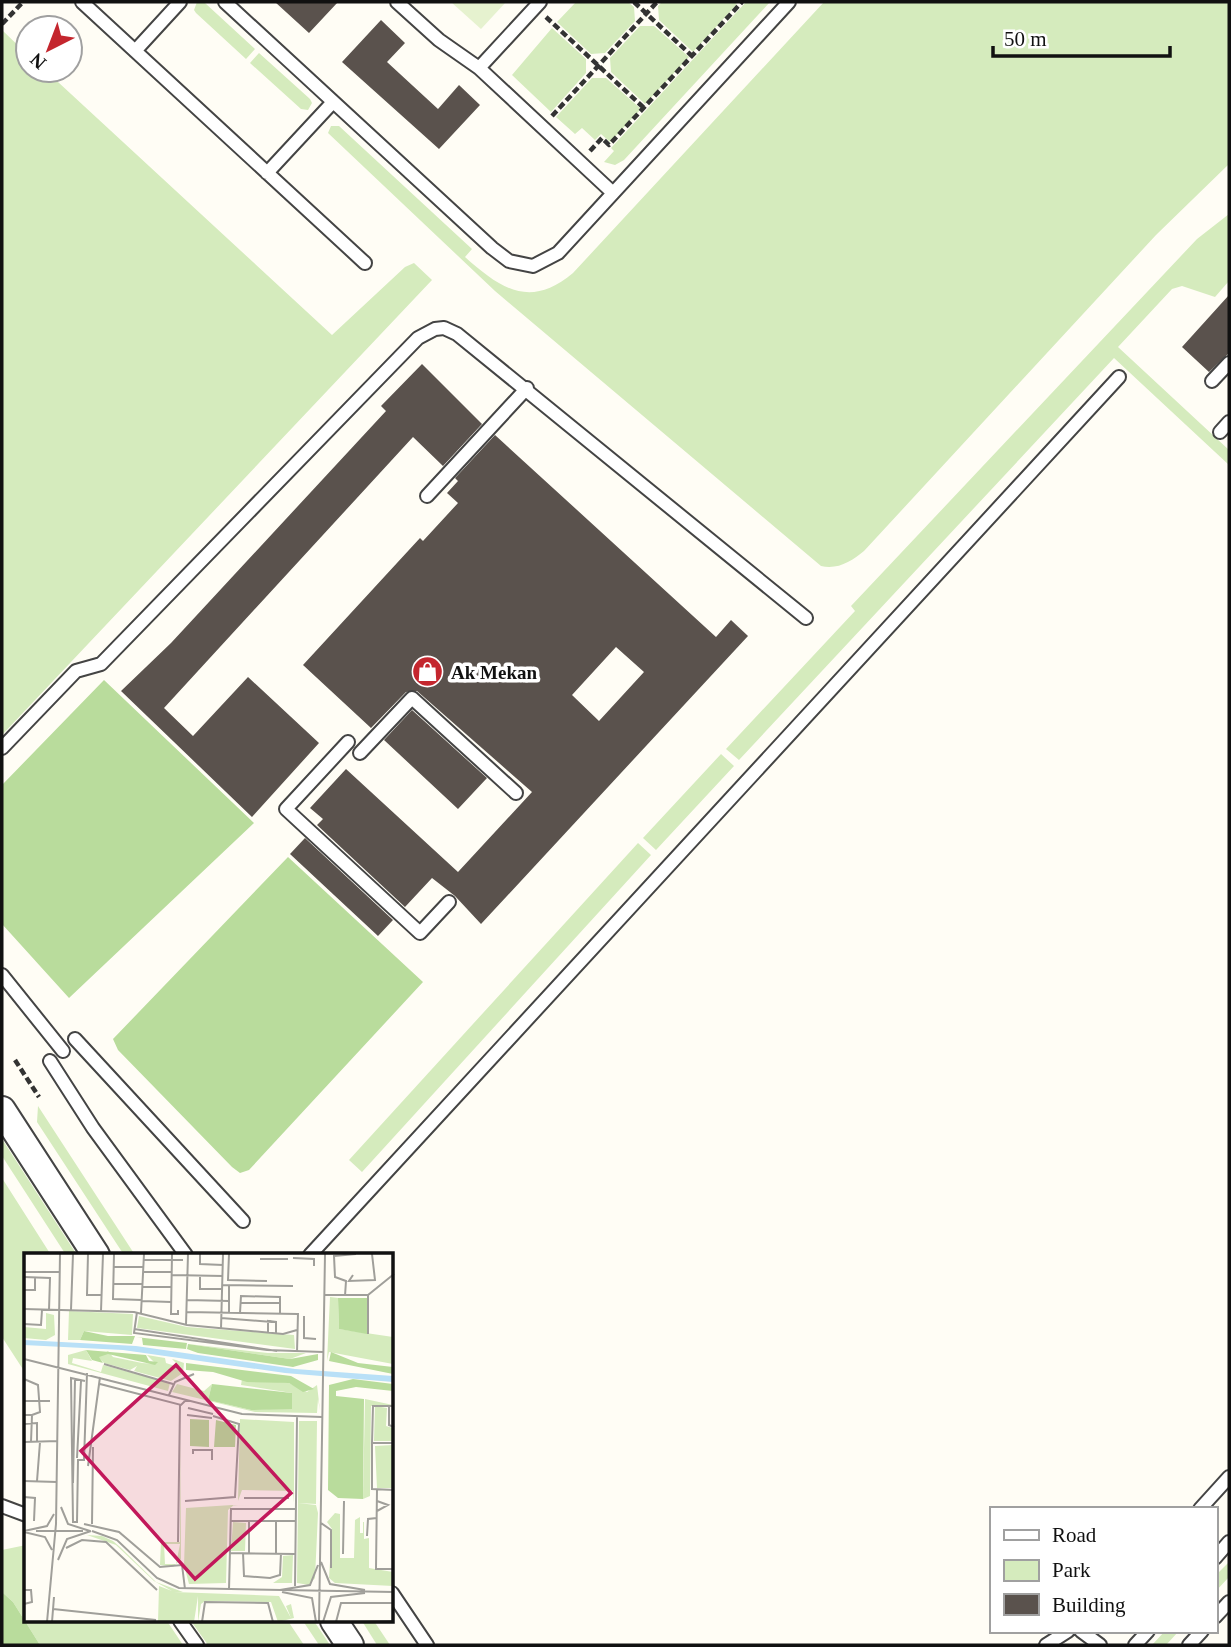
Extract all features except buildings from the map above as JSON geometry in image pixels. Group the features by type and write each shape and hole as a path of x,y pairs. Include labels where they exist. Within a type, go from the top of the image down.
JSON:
{"street":[{"path":"2,1110 95,1253"},
{"path":"335,1622 350,1645"}],"lane":[{"path":"82,2 365,263"},
{"path":"135,51 180,2"},
{"path":"225,2 492,248 521,265 533,266 558,253 789,2"},
{"path":"397,2 439,40 479,68 613,193"},
{"path":"479,68 540,2"},
{"path":"267,173 333,102"},
{"path":"2,748 76,671 101,664 428,331 444,328 457,334 527,388 806,618"},
{"path":"1212,381 1229,363"},
{"path":"312,1253 1119,377"},
{"path":"427,496 527,388"},
{"path":"360,753 412,698 516,793"},
{"path":"348,742 286,809 420,933 449,902"},
{"path":"2,975 63,1051"},
{"path":"75,1039 243,1221"},
{"path":"50,1061 93,1128 185,1253"},
{"path":"1202,1507 1229,1478"},
{"path":"2,1506 24,1514"},
{"path":"1217,1556 1229,1542"},
{"path":"394,1596 427,1645"},
{"path":"1217,1615 1229,1602"},
{"path":"181,1622 197,1645"},
{"path":"1046,1645 1065,1633"},
{"path":"1084,1633 1100,1645"}],"path":[{"path":"2,24 23,2"},
{"path":"634,2 692,56"},
{"path":"553,114 657,2"},
{"path":"591,150 602,138 609,145 741,2"},
{"path":"555,25 644,108"},
{"path":"15,1060 39,1097"}],"green space":[{"path":"197,2 205,3 255,49 246,59 196,13 194,10"},
{"path":"451,2 506,2 481,29"},
{"path":"576,2 628,2 634,7 635,21 605,53 591,54 557,22"},
{"path":"662,2 737,4 693,52 659,20 658,6"},
{"path":"746,2 770,2 624,160 615,165 604,162 614,151 611,148"},
{"path":"824,2 1229,2 1229,164 1156,235 864,551 844,564 833,567 821,566 495,291 328,133 331,126 339,126 472,249 465,257 491,278 516,290 543,290 573,273"},
{"path":"640,26 654,26 689,57 645,104 611,72 610,58"},
{"path":"552,28 586,59 586,73 551,112 512,75"},
{"path":"2,30 14,42 14,84 60,84 332,335 405,267 414,263 432,280 2,735"},
{"path":"259,53 310,99 312,103 308,110 301,109 250,63"},
{"path":"592,78 606,78 641,109 610,142 601,134 595,140 582,128 575,134 556,117"},
{"path":"1229,214 1229,281 1215,297 1182,286 1172,289 1118,347 1229,450 1229,465 1114,358 739,760 726,749 855,611 851,606 1197,239"},
{"path":"104,680 254,823 69,998 2,924 2,785"},
{"path":"721,754 734,766 656,850 643,838"},
{"path":"638,843 651,855 362,1172 349,1160"},
{"path":"288,857 423,982 249,1170 240,1173 118,1050 113,1039"},
{"path":"38,1106 134,1253 123,1253 37,1122"},
{"path":"2,1139 76,1253 65,1253 2,1156"},
{"path":"2,1178 50,1253 24,1253 24,1371 2,1337"},
{"path":"24,1545 24,1620 13,1602 2,1592 2,1550"},
{"path":"1229,1562 1229,1577 1217,1590 1217,1574"},
{"path":"2,1592 13,1602 40,1645 2,1645"},
{"path":"26,1622 168,1622 183,1645 40,1645"},
{"path":"192,1622 289,1622 304,1645 208,1645"},
{"path":"304,1622 315,1622 330,1645 319,1645"},
{"path":"363,1622 375,1622 390,1645 377,1645"},
{"path":"1163,1633 1177,1633 1166,1645 1152,1645"}],"place":[{"name":"Ak Mekan","path":"428,672"}]}
